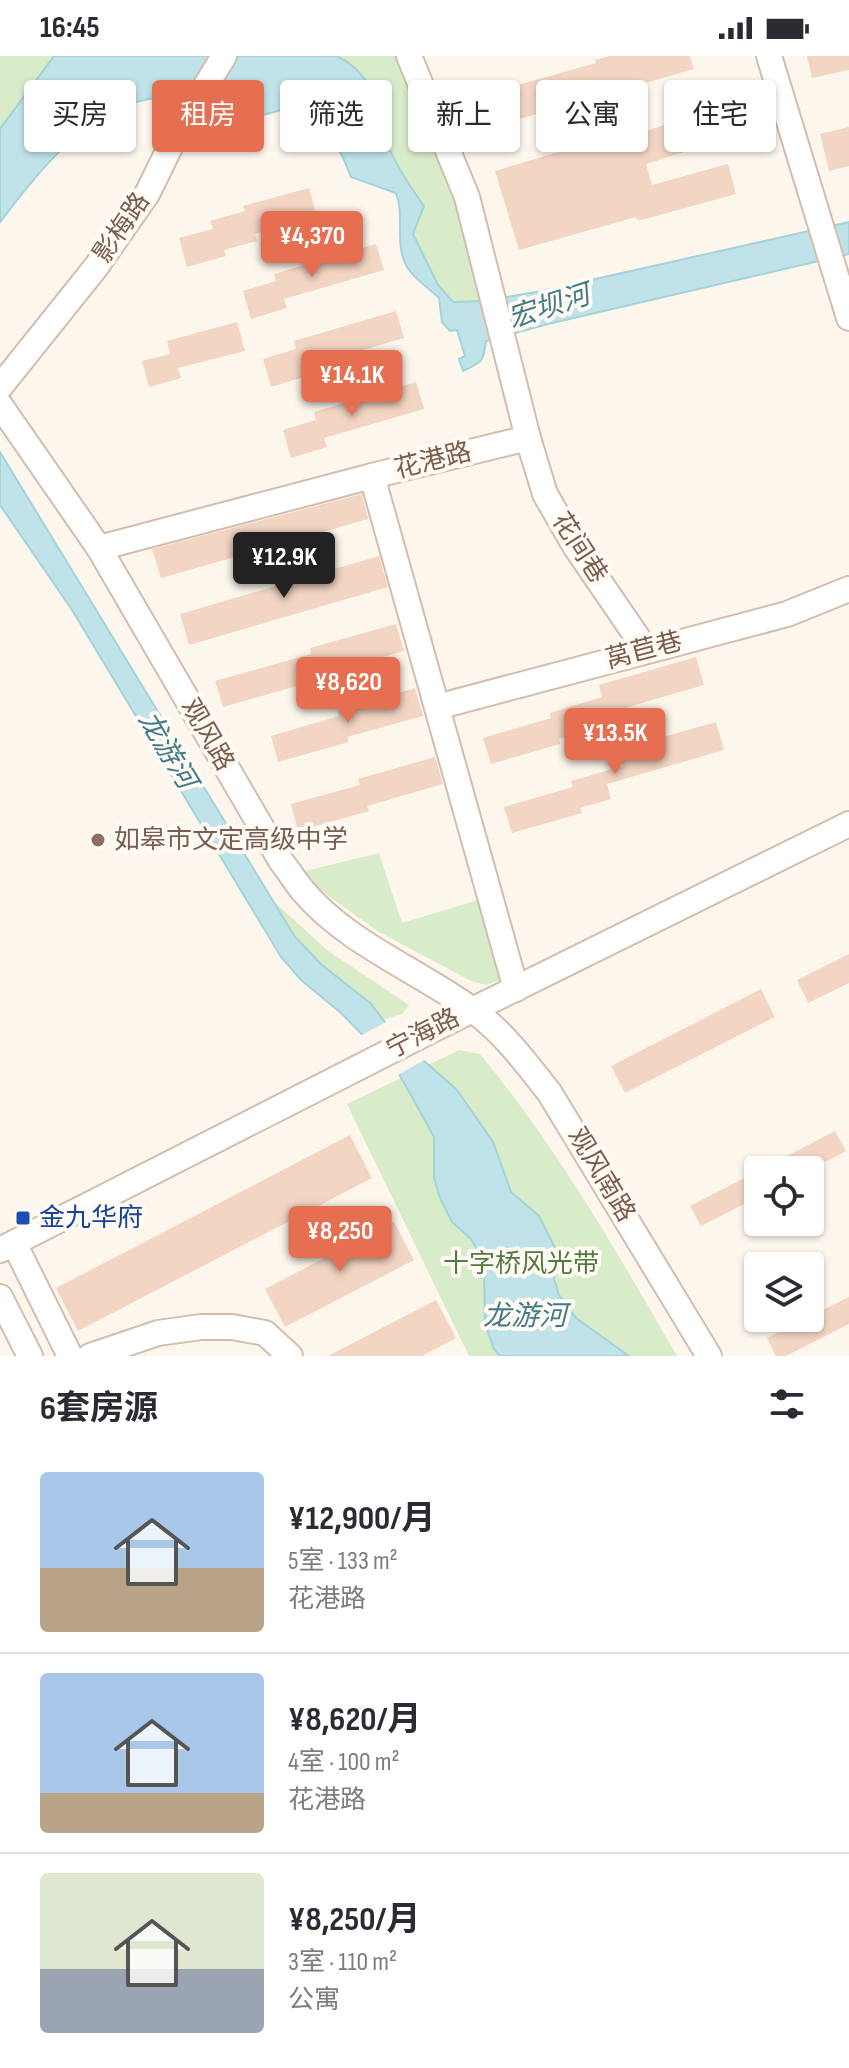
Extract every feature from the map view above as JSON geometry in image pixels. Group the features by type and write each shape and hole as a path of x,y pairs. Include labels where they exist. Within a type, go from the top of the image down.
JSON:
{"street":[{"name":"影梅路","path":"0,387 96,267 147,194 178,131 224,56"},
{"path":"409,56 467,197 528,438"},
{"path":"769,56 849,318"},
{"name":"观风路","path":"0,405 99,548 281,861 303,891 353,935 472,1010"},
{"name":"花港路","path":"516,989 372,476 528,438"},
{"name":"花间巷","path":"528,438 545,494 575,546 646,650"},
{"path":"99,548 372,476"},
{"name":"莴苣巷","path":"437,707 787,614 849,589"},
{"name":"宁海路","path":"7,1247 340,1076 849,824"},
{"name":"观风南路","path":"472,1010 497,1030 549,1092 709,1356"},
{"path":"7,1247 70,1356"},
{"path":"0,1297 30,1356"},
{"path":"90,1356 158,1333 201,1327 232,1327 265,1333 290,1356"}],"green space":[{"path":"0,56 54,56 36,80 24,80 24,97 0,129"},
{"path":"336,56 405,56 414,80 408,80 408,152 441,152 462,206 484,301 453,302 438,285 412,234 424,206 405,180 391,152 392,80 361,80 343,58"},
{"path":"379,853 402,923 478,900 505,979 486,985 471,981 379,932 316,887 305,871"},
{"path":"269,897 327,950 409,1005 402,1014 381,1020 361,997 307,950"},
{"name":"十字桥风光带","path":"459,1050 480,1054 535,1126 609,1239 677,1356 469,1356 347,1104"}],"water":[{"path":"54,56 336,56 348,62 365,80 280,80 280,110 264,115 264,80 152,80 152,99 136,103 136,80 36,80"},
{"path":"24,97 24,152 59,152 0,222 0,129"},
{"name":"宏坝河","path":"391,152 424,206 413,234 438,285 453,302 484,301 542,291 849,222 849,254 486,341 481,360 463,371 459,359 465,356 457,330 450,331 442,322 439,298 414,276 403,258 396,193 351,177 341,154"},
{"name":"龙游河","path":"0,452 295,937 322,965 370,1003 396,1036 457,1090 493,1142 511,1192 539,1216 556,1250 554,1278 559,1295 576,1318 629,1356 500,1356 494,1349 485,1324 481,1256 471,1239 452,1222 440,1198 434,1178 434,1137 396,1069 341,1013 301,980 281,957 72,610 0,505"}],"pier":[{"path":"388,1021 428,1058 396,1076 358,1037"}],"building":[{"path":"609,56 690,56 694,69 648,82 536,80 536,114 520,119 520,84 596,63 595,60"},
{"path":"807,56 849,56 849,70 812,78"},
{"path":"664,125 664,152 684,152 646,164 652,185 728,164 736,194 638,221 636,217 519,250 495,171 558,152 648,152 648,130"},
{"path":"849,127 849,166 829,171 820,134"},
{"path":"309,188 315,210 285,218 288,225 255,234 257,241 224,250 226,256 187,267 179,238 213,229 210,221 245,211 243,206"},
{"path":"376,244 384,270 284,299 287,308 251,319 243,291 276,281 274,274"},
{"path":"396,311 404,338 304,367 307,376 271,387 263,359 296,349 294,341"},
{"path":"237,322 245,351 178,368 181,378 149,387 142,361 170,354 167,341"},
{"path":"416,382 424,409 324,438 327,447 291,458 283,430 316,420 314,412"},
{"path":"362,494 368,519 161,578 152,549"},
{"path":"379,556 388,587 189,645 180,614"},
{"path":"396,624 404,651 223,707 215,681 311,654 310,648"},
{"path":"696,657 704,685 587,719 590,730 559,739 560,744 491,764 483,738 551,718 550,713 602,697 599,685"},
{"path":"415,688 423,716 347,737 349,742 278,762 271,736 339,716 338,711"},
{"path":"716,722 724,750 607,784 611,799 580,808 582,813 512,833 504,807 573,787 571,781 623,766 618,750"},
{"path":"435,757 443,784 367,806 369,811 298,831 291,804 360,785 358,779"},
{"path":"849,954 849,983 808,1003 797,980"},
{"path":"761,989 775,1017 625,1093 611,1066"},
{"path":"835,1131 846,1151 824,1163 824,1156 787,1156"},
{"path":"350,1135 372,1178 78,1331 56,1288"},
{"path":"744,1178 744,1204 701,1226 690,1206"},
{"path":"394,1222 414,1260 285,1327 265,1289"},
{"path":"849,1297 849,1324 786,1356 776,1356 767,1338 779,1332 824,1332 824,1310"},
{"path":"436,1300 456,1338 422,1356 328,1356"}],"place":[{"name":"如皋市文定高级中学","path":"98,840"},
{"name":"金九华府","path":"23,1218"}]}
